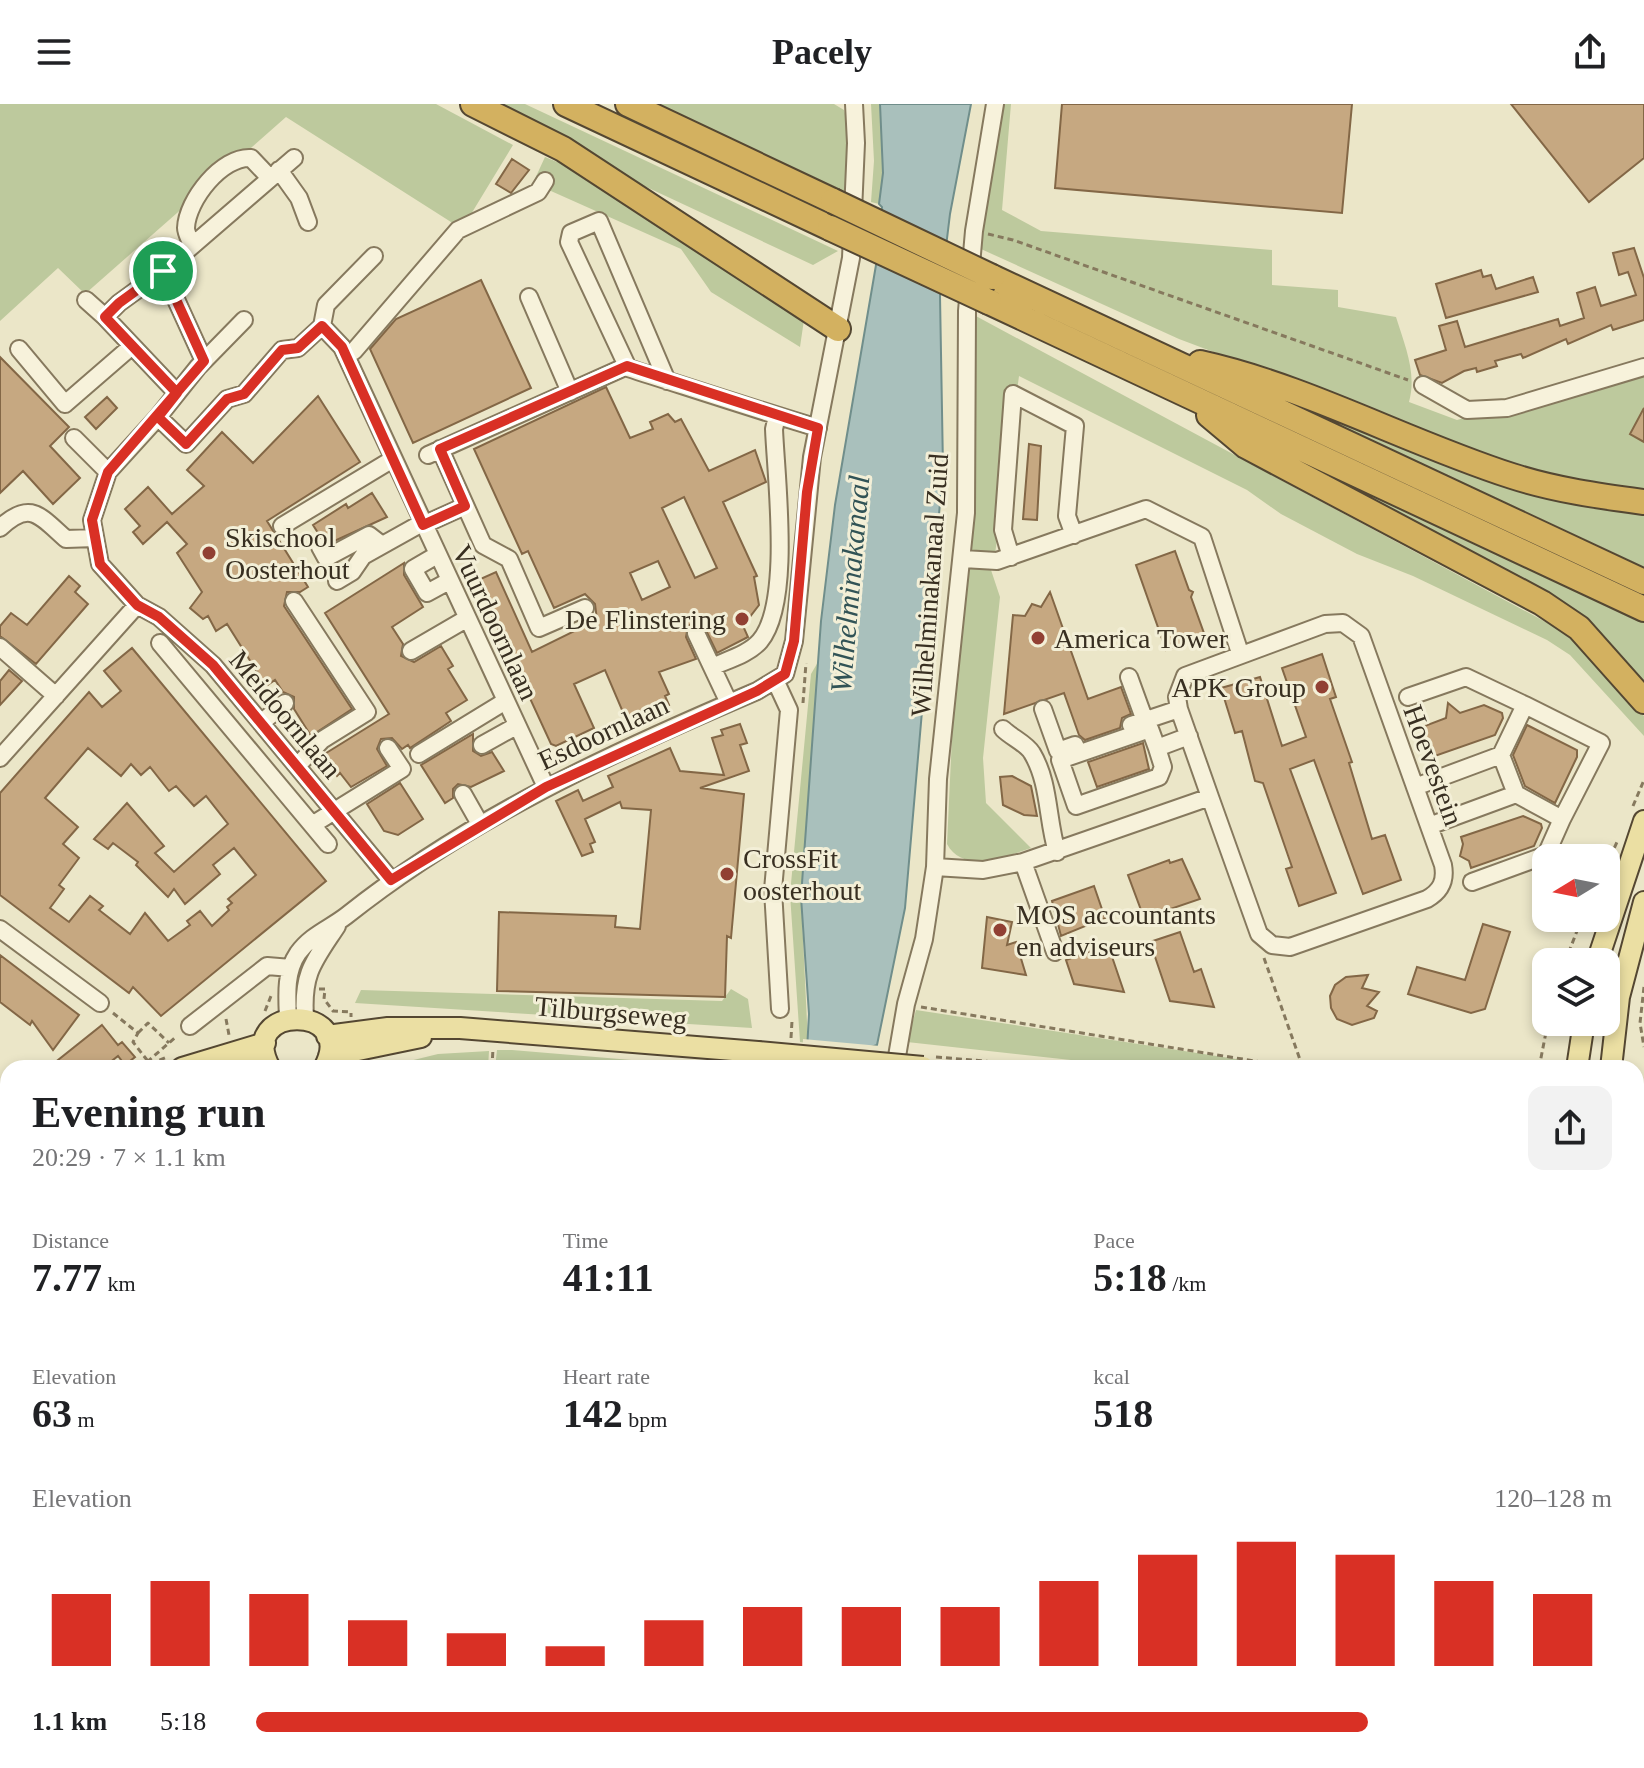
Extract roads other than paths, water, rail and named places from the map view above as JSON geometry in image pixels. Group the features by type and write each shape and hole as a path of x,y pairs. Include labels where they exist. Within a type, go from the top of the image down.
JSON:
{"highway":[{"path":"473,104 563,149 838,329"},
{"path":"566,104 1644,609"},
{"path":"628,104 1644,582"},
{"path":"1154,353 1253,375 1514,477 1560,489 1644,502"},
{"path":"1186,395 1246,446 1567,620 1606,654 1644,701"}],"main road":[{"path":"1602,948 1644,821"},
{"path":"1612,1060 1619,997 1644,902"},
{"path":"268,1060 265,1043 274,1027 296,1018 322,1028 327,1054"},
{"name":"Tilburgseweg","path":"327,1054 388,1028 460,1028 871,1060"},
{"path":"1578,1060 1582,1036"},
{"path":"209,1060 265,1043"}],"street":[{"path":"786,1012 773,890 789,710 776,682 785,674 792,659 807,492 851,258 856,143 854,104"},
{"name":"Wilhelminakanaal Zuid","path":"896,1060 906,1004 924,939 935,867 938,779 963,559 964,351 974,231 995,104"},
{"path":"192,245 186,229 192,207 205,186 234,162 251,158 275,174 299,198 308,222"},
{"path":"105,317 294,158"},
{"path":"344,351 354,351 458,230 538,192 545,181"},
{"path":"667,381 599,221 571,233 569,242 627,366 667,381 818,428"},
{"path":"158,417 186,444 227,399 244,394 282,350 298,348 322,326 326,305 374,256"},
{"path":"163,271 204,361"},
{"path":"529,297 570,392"},
{"path":"86,300 177,393"},
{"path":"74,438 108,472 204,361 244,320"},
{"name":"Vuurdoornlaan","path":"322,326 344,351 546,787"},
{"path":"19,349 65,404 132,346"},
{"path":"585,608 539,628 509,559 483,545 434,452 627,366"},
{"path":"1423,385 1467,410 1507,408 1644,367"},
{"path":"1011,557 1003,530 1013,394 1075,426 1067,516 1074,535"},
{"path":"712,667 758,644 773,614 779,541 774,429 777,416"},
{"path":"282,526 393,459"},
{"name":"Meidoornlaan","path":"108,472 92,520 100,564 137,605 159,617 199,650 391,880"},
{"path":"337,581 352,572 363,556 422,524 465,506"},
{"path":"963,559 997,561 1146,509 1202,537 1240,653"},
{"path":"0,528 17,512 24,511 39,516 66,539 95,538"},
{"path":"320,547 326,558 369,535 382,545"},
{"path":"437,555 413,569 423,595 449,581"},
{"path":"294,601 367,712 322,740 297,766"},
{"path":"0,758 137,605"},
{"path":"411,651 466,619"},
{"name":"Hoevestein","path":"1179,709 1177,697 1185,676 1240,653 1325,624 1343,623 1357,630 1445,874 1436,894 1290,947 1272,945 1259,934 1210,797"},
{"path":"696,633 729,703"},
{"name":"Meidoornlaan","path":"160,643 328,844"},
{"path":"0,647 56,696"},
{"name":"Meidoornlaan","path":"179,665 199,650"},
{"path":"1129,677 1145,721"},
{"path":"1408,697 1466,677 1601,743 1546,855 1472,882"},
{"name":"Esdoornlaan","path":"291,968 315,935 340,921 391,880 480,824 546,787 776,682"},
{"path":"419,754 504,702"},
{"path":"261,723 285,703"},
{"path":"1415,787 1501,755 1525,705"},
{"path":"935,867 983,870 1023,862 1210,797 1179,709 1058,751 1043,709"},
{"path":"482,745 516,726"},
{"path":"1003,729 1032,753 1049,802 1050,828 1057,852"},
{"path":"1150,729 1157,748 1163,771 1159,777 1076,806 1060,760 1150,729"},
{"path":"1157,748 1189,736"},
{"path":"334,811 402,769 388,748"},
{"path":"1501,755 1516,794 1562,819"},
{"path":"463,794 480,824"},
{"path":"1429,826 1516,794"},
{"name":"Meidoornlaan","path":"312,825 334,811"},
{"path":"1023,862 1055,952"},
{"name":"Esdoornlaan","path":"296,1018 309,969 340,921"},
{"path":"0,929 100,1003"},
{"path":"190,1026 267,966 291,968 296,1018"}],"water":[{"name":"Wilhelminakanaal","path":"880,104 971,104 950,214 940,296 943,468 905,908 877,1045 831,1060 806,1060 809,1014 801,897 821,621 835,505 876,265 883,173"}],"place":[{"name":"Skischool Oosterhout","path":"209,553"},
{"name":"De Flinstering","path":"742,619"},
{"name":"America Tower","path":"1038,638"},
{"name":"APK Group","path":"1322,687"},
{"name":"CrossFit oosterhout","path":"727,874"},
{"name":"MOS accountants en adviseurs","path":"1000,930"}]}
